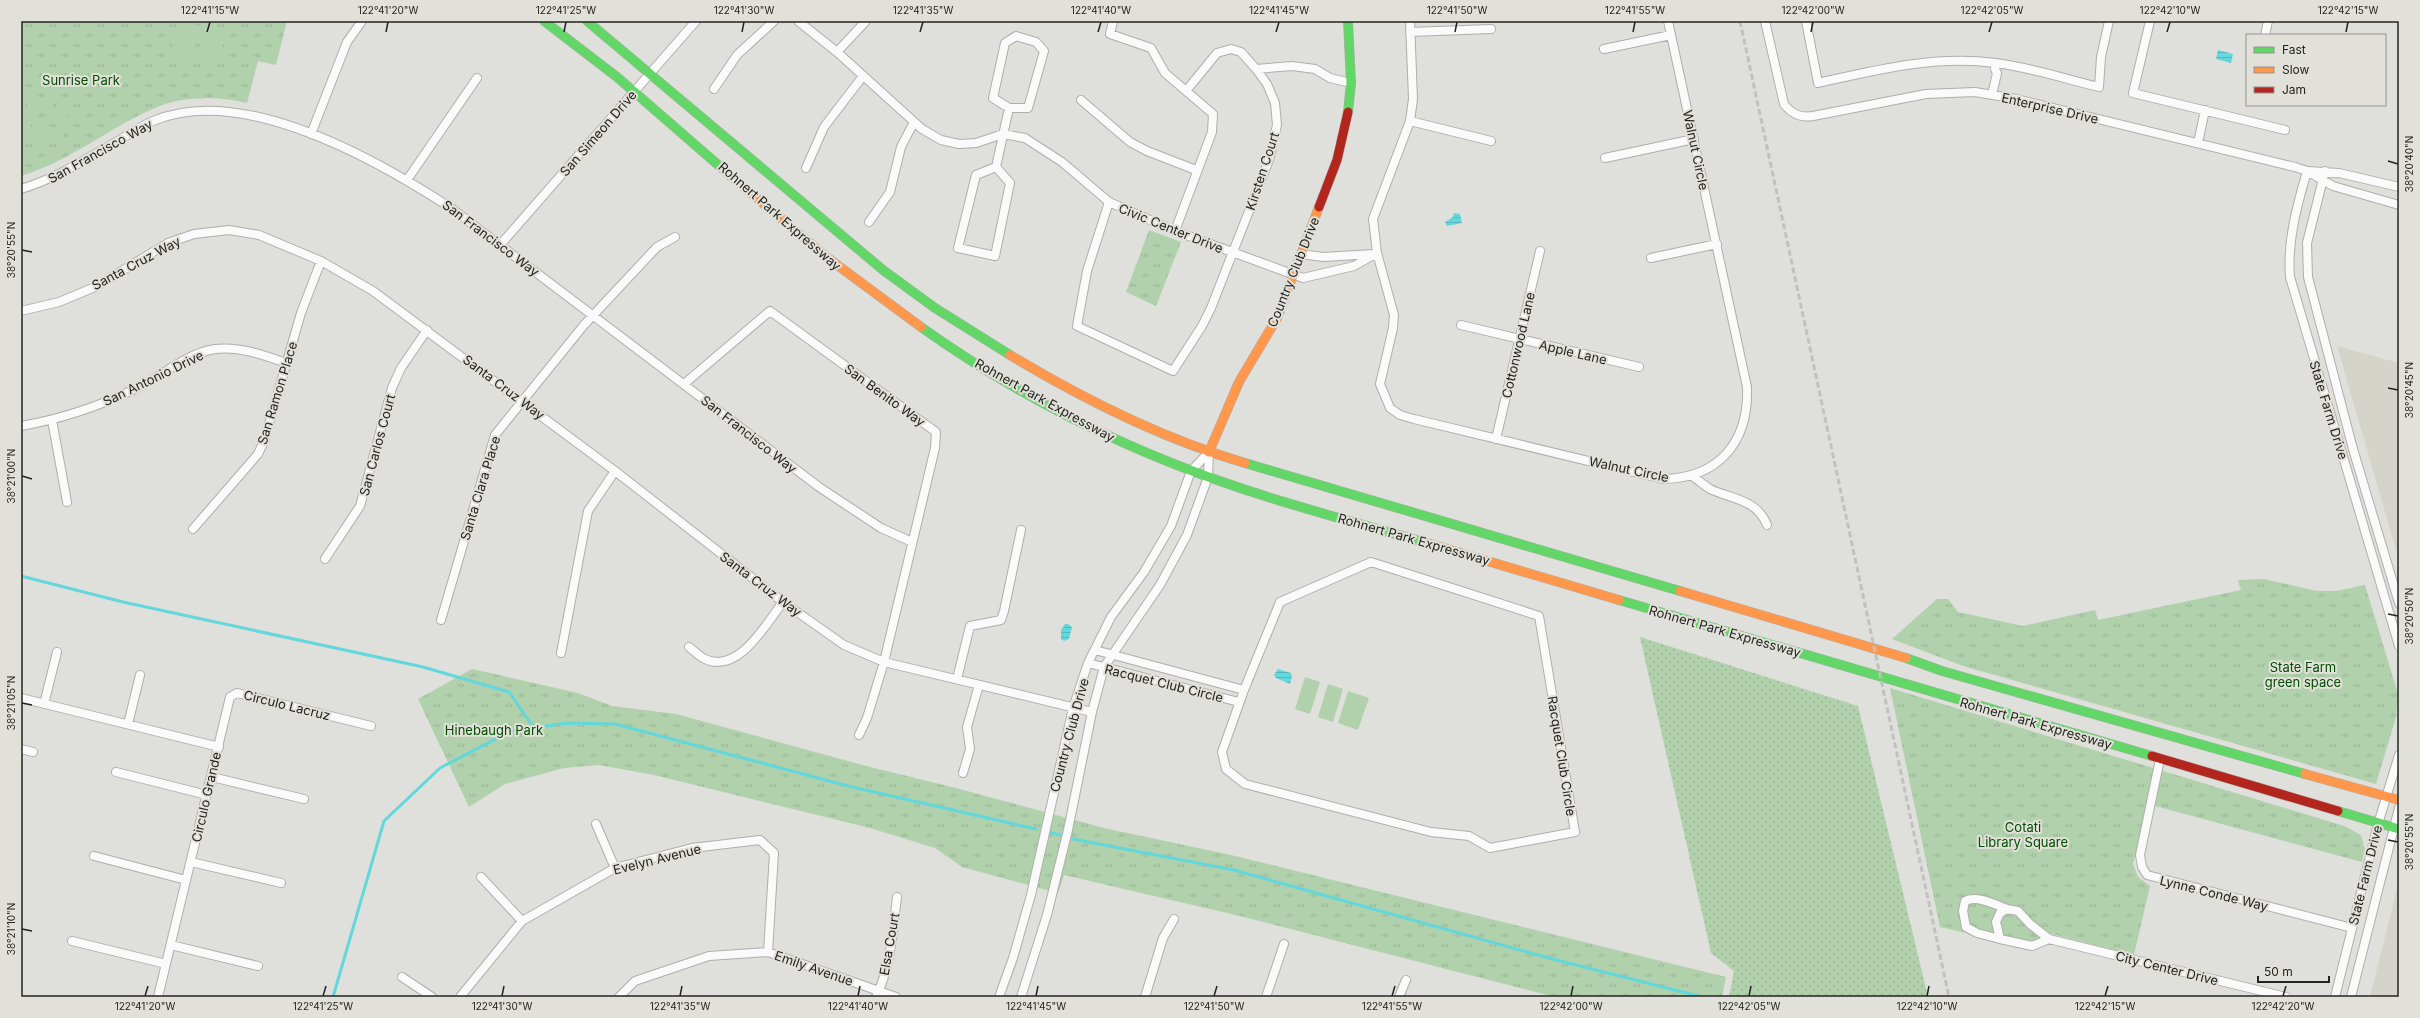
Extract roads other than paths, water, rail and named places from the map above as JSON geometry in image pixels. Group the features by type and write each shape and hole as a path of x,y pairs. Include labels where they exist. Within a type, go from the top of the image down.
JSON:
{"main road":[{"name":"Rohnert Park Expressway","path":"544,21 635,90 823,254 867,289 935,338 1090,428 1208,477 2378,824 2396,828"},
{"name":"Rohnert Park Expressway","path":"586,21 652,72 859,251 929,305 1049,378 1090,400 1190,445 1209,452 1898,655 1942,671 2399,800"},
{"name":"Country Club Drive","path":"1209,452 1239,382 1277,318 1337,160 1345,132 1351,83 1348,21"}],"street":[{"path":"310,134 347,42 362,21"},
{"name":"San Simeon Drive","path":"500,245 696,21"},
{"path":"714,89 737,55 774,21"},
{"name":"Civic Center Drive","path":"798,21 837,52 922,130 941,140 959,144 976,143 1003,134 1025,138 1062,162 1109,202 1175,231 1293,276"},
{"path":"837,52 866,21"},
{"path":"1113,21 1110,34 1151,48 1165,73 1213,114 1212,132 1196,170 1175,231"},
{"name":"Walnut Circle","path":"1410,21 1413,99 1410,121 1373,219 1377,254 1394,315 1393,328 1380,384 1390,408 1400,415 1496,439 1663,479 1683,479 1708,469 1736,441 1746,416 1748,404 1747,387 1668,21"},
{"name":"Enterprise Drive","path":"1765,21 1784,104 1791,113 1808,117 1926,94 1975,92 2198,143 2307,171 2325,171 2399,187"},
{"path":"1806,21 1818,83 1893,67 1948,60 1995,66 2099,87 2101,57 2109,21"},
{"path":"2150,21 2133,93 2285,130"},
{"path":"2265,34 2268,21"},
{"path":"1410,32 1491,29"},
{"path":"1604,49 1671,35"},
{"path":"1016,36 1036,42 1044,51 1028,108 1009,108 993,98 1005,43 1016,36"},
{"name":"Kirsten Court","path":"1186,91 1218,53 1231,49 1241,52 1256,69 1267,84 1275,103 1278,125 1269,160 1233,253"},
{"path":"1256,69 1292,66 1315,69 1330,78 1351,83"},
{"path":"1992,95 1993,86 1990,84 1992,72 1995,66"},
{"path":"806,168 824,127 863,76"},
{"path":"408,180 477,78"},
{"path":"1081,100 1114,130 1130,142 1147,151 1196,170"},
{"path":"996,168 1009,108"},
{"path":"2198,143 2205,110"},
{"name":"San Francisco Way","path":"21,189 62,174 153,121 184,112 215,111 248,114 310,134 359,154 408,180 451,208 847,507 881,528 912,542"},
{"path":"1410,121 1491,141"},
{"path":"869,222 890,192 901,147 914,122"},
{"path":"1605,158 1694,140"},
{"path":"996,168 1010,184 995,256 958,248 976,175 996,168"},
{"name":"Enterprise Drive","path":"2307,171 2333,186 2399,205"},
{"name":"State Farm Drive","path":"2307,171 2291,240 2289,258 2290,277 2399,646"},
{"name":"State Farm Drive","path":"2325,171 2307,243 2308,277 2352,449 2399,604"},
{"name":"Civic Center Drive","path":"1109,202 1086,271 1077,326 1173,371 1202,326 1233,253"},
{"name":"Santa Cruz Way","path":"21,311 59,302 95,287 168,243 194,234 228,230 259,235 321,261 373,291 523,402 783,602 844,644 884,662 1092,712"},
{"name":"Santa Clara Place","path":"441,620 495,435 593,316 657,247 675,237"},
{"path":"1651,258 1717,244"},
{"name":"Cottonwood Lane","path":"1496,439 1540,251"},
{"path":"1302,254 1323,258 1377,254"},
{"path":"1293,276 1303,278 1354,266 1377,254"},
{"name":"San Ramon Place","path":"192,529 258,454 264,441 301,313 321,261"},
{"name":"San Benito Way","path":"684,384 770,311 936,432 935,448 884,662 859,735"},
{"name":"Apple Lane","path":"1461,324 1639,367"},
{"name":"San Carlos Court","path":"325,559 360,506 392,388 402,368 427,330"},
{"name":"San Antonio Drive","path":"21,426 52,420 98,405 137,388 196,355 215,349 232,348 286,363"},
{"path":"52,420 67,502"},
{"name":"Country Club Drive","path":"999,997 1013,958 1042,845 1074,708 1088,664 1111,617 1144,572 1171,526 1191,471 1209,452"},
{"name":"Country Club Drive","path":"1021,997 1041,935 1068,830 1092,712 1104,668 1160,585 1186,535 1208,477 1209,452"},
{"path":"561,653 582,535 588,511 615,472"},
{"path":"1692,476 1711,489 1744,500 1763,515 1767,525"},
{"path":"957,680 970,626 994,623 1001,620 1021,530"},
{"name":"Racquet Club Circle","path":"1371,562 1539,616 1575,832 1490,848 1469,836 1431,832 1244,784 1226,769 1222,752 1244,690 1280,602 1371,562"},
{"path":"689,647 704,659 718,662 732,661 745,651 783,602"},
{"name":"Racquet Club Circle","path":"1095,650 1244,690"},
{"path":"44,704 57,652"},
{"name":"Racquet Club Circle","path":"1088,664 1239,702"},
{"path":"128,724 140,675"},
{"path":"963,773 970,749 967,727 979,685"},
{"name":"Circulo Lacruz","path":"219,747 230,697 237,692 371,726"},
{"name":"Circulo Grande","path":"21,698 219,747 158,997"},
{"path":"21,749 33,752"},
{"name":"State Farm Drive","path":"2335,997 2378,824 2399,755"},
{"name":"Lynne Conde Way","path":"2160,759 2140,855 2142,867 2147,875 2352,928"},
{"path":"116,772 208,795"},
{"path":"212,777 304,800"},
{"name":"State Farm Drive","path":"2351,997 2396,828 2399,808"},
{"path":"596,824 615,868"},
{"name":"Evelyn Avenue","path":"460,997 522,921 615,868 692,848 760,840 774,853 768,952"},
{"path":"94,856 186,880"},
{"path":"191,862 281,883"},
{"path":"481,877 522,921"},
{"name":"Elsa Court","path":"878,993 892,936 897,897"},
{"name":"City Center Drive","path":"2048,938 2032,946 1977,933 1966,927 1965,901 1971,898 2018,910 2030,924 2048,938 2286,997"},
{"path":"2000,939 1996,922 2000,913 2007,908"},
{"path":"1145,997 1163,938 1174,919"},
{"path":"72,941 166,964"},
{"path":"1266,997 1284,944"},
{"path":"171,945 258,966"},
{"name":"Emily Avenue","path":"619,997 635,981 709,956 768,952 878,993 896,997"},
{"path":"402,977 432,997"},
{"path":"1399,997 1406,980"}],"water":[{"path":"2218,50 2233,54 2231,63 2216,59"},
{"path":"1454,213 1460,214 1462,223 1447,226 1445,222 1453,217"},
{"path":"1065,624 1072,627 1069,639 1064,641 1061,639 1061,630"},
{"path":"1278,669 1291,673 1292,676 1290,684 1276,678 1274,675"}],"waterway":[{"path":"21,576 123,602 423,667 509,692 534,728"},
{"path":"333,997 384,821 440,768 511,731 567,723 615,724 848,786 1036,829"},
{"path":"1048,832 1060,835"},
{"path":"1073,839 1234,870 1545,957 1702,997"}],"railway":[{"path":"1740,21 1949,997"}],"park label":[{"name":"Sunrise Park","path":"81,80"},
{"name":"State Farm green space","path":"2303,674"},
{"name":"Hinebaugh Park","path":"494,730"},
{"name":"Cotati Library Square","path":"2023,834"}]}
